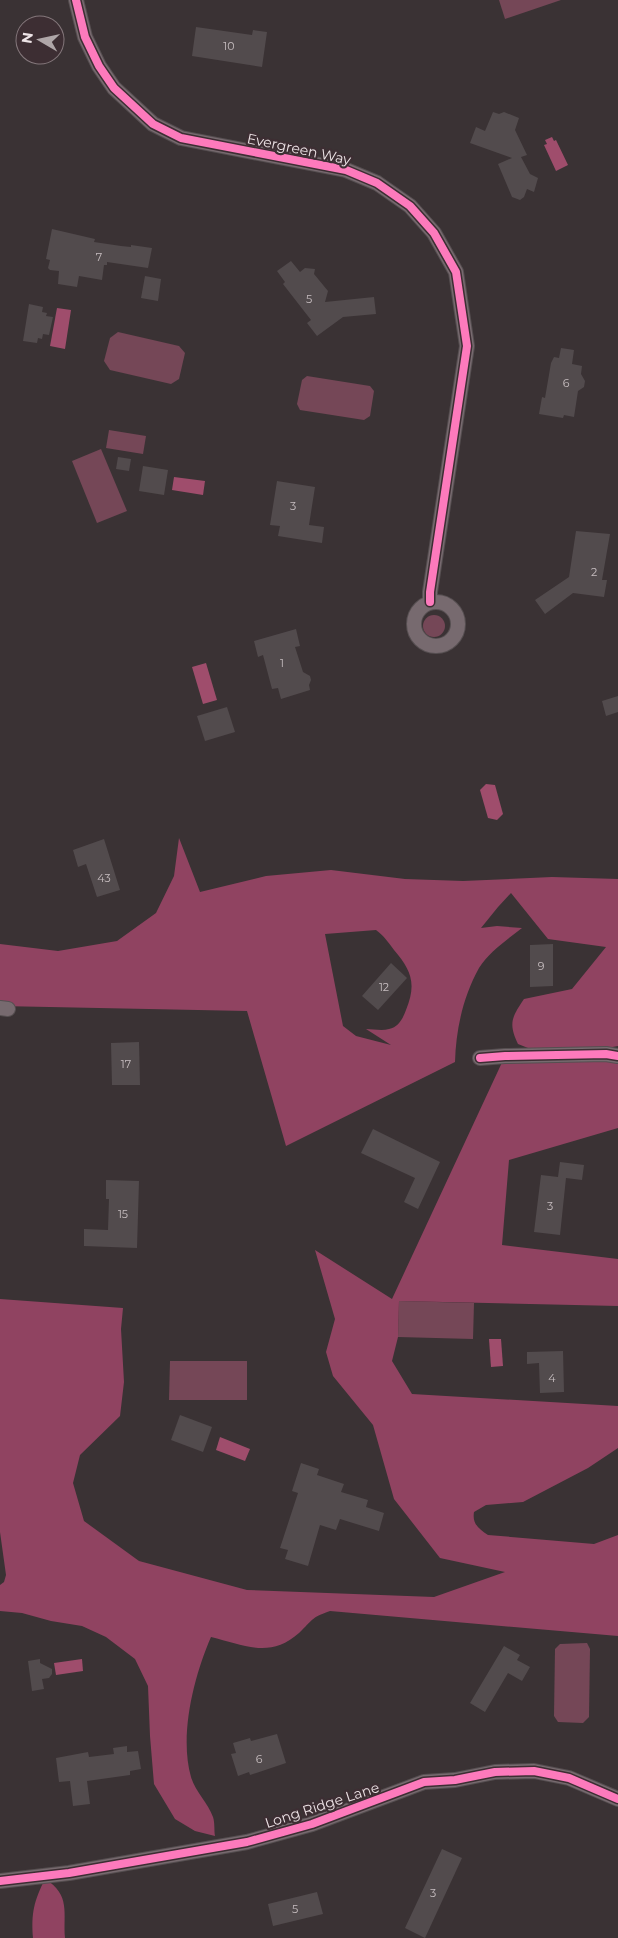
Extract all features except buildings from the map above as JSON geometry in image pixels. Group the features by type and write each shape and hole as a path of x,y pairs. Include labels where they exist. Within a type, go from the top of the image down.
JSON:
{"street":[{"name":"Evergreen Way","path":"76,0 85,37 100,66 114,88 153,124 181,138 346,170 377,183 410,206 434,233 456,272 467,346 430,602"},
{"path":"480,1058 606,1054 618,1056"},
{"name":"Long Ridge Lane","path":"0,1881 69,1873 247,1842 312,1824 424,1782 456,1780 495,1772 534,1771 569,1778 618,1799"}],"shaded area":[{"path":"499,0 561,0 505,19"},
{"path":"552,137 554,141 556,140 568,165 556,171 544,145 547,144 545,140"},
{"path":"57,308 71,310 65,349 50,346"},
{"path":"118,332 179,346 185,353 179,379 171,384 110,370 104,361 110,338"},
{"path":"307,376 370,386 374,391 370,416 364,420 300,410 297,404 302,380"},
{"path":"109,430 146,436 143,454 106,448"},
{"path":"101,449 127,511 97,523 72,461"},
{"path":"174,477 205,481 203,495 172,490"},
{"path":"434,615 444,622 445,626 438,636 434,637 424,630 423,626 430,616"},
{"path":"206,663 217,700 203,704 192,667"},
{"path":"486,784 495,785 503,814 497,820 488,818 480,790"},
{"path":"179,838 200,892 266,876 331,870 405,879 463,881 552,877 618,879 618,1046 538,1052 518,1044 512,1025 514,1016 524,999 572,989 606,947 548,939 511,893 481,928 497,926 522,928 488,957 473,979 461,1014 455,1062 286,1146 247,1011 0,1006 0,944 58,951 117,941 156,913 174,876","holes":["376,930 405,964 412,984 409,1000 398,1024 386,1030 366,1029 391,1045 356,1036 343,1026 325,934"]},
{"path":"505,1056 618,1056 618,1128 509,1160 502,1245 618,1259 618,1306 399,1301 398,1337 392,1361 412,1394 618,1406 618,1448 588,1468 523,1502 486,1505 474,1512 474,1520 477,1526 488,1535 594,1544 618,1535 618,1636 330,1611 315,1618 299,1633 278,1646 256,1648 211,1637 194,1687 190,1706 187,1743 191,1777 213,1817 215,1836 195,1831 175,1819 154,1784 148,1686 135,1659 106,1637 82,1626 51,1621 22,1613 0,1611 0,1585 4,1582 6,1575 0,1532 0,1299 123,1308 121,1329 124,1382 120,1416 80,1455 73,1483 84,1521 139,1561 247,1590 434,1597 505,1572 440,1558 394,1499 373,1425 333,1376 326,1352 335,1319 315,1250 392,1299"},
{"path":"399,1301 474,1303 473,1339 398,1337"},
{"path":"489,1339 501,1339 503,1366 491,1367"},
{"path":"170,1361 247,1361 247,1400 169,1400"},
{"path":"220,1437 250,1449 245,1461 216,1450"},
{"path":"587,1643 590,1649 589,1717 583,1723 558,1722 554,1716 555,1649 560,1644"},
{"path":"82,1659 83,1671 56,1675 54,1663"},
{"path":"45,1879 59,1891 62,1898 65,1913 65,1938 33,1938 32,1921 34,1907"}],"cycle path":[{"path":"76,0 85,37 99,66 114,88 153,124 181,138 346,170 377,183 410,206 434,233 456,272 467,346 430,602"},
{"path":"480,1058 606,1054 618,1056"},
{"path":"0,1881 69,1873 247,1842 312,1824 424,1782 455,1780 495,1772 534,1771 569,1778 618,1799"}]}
